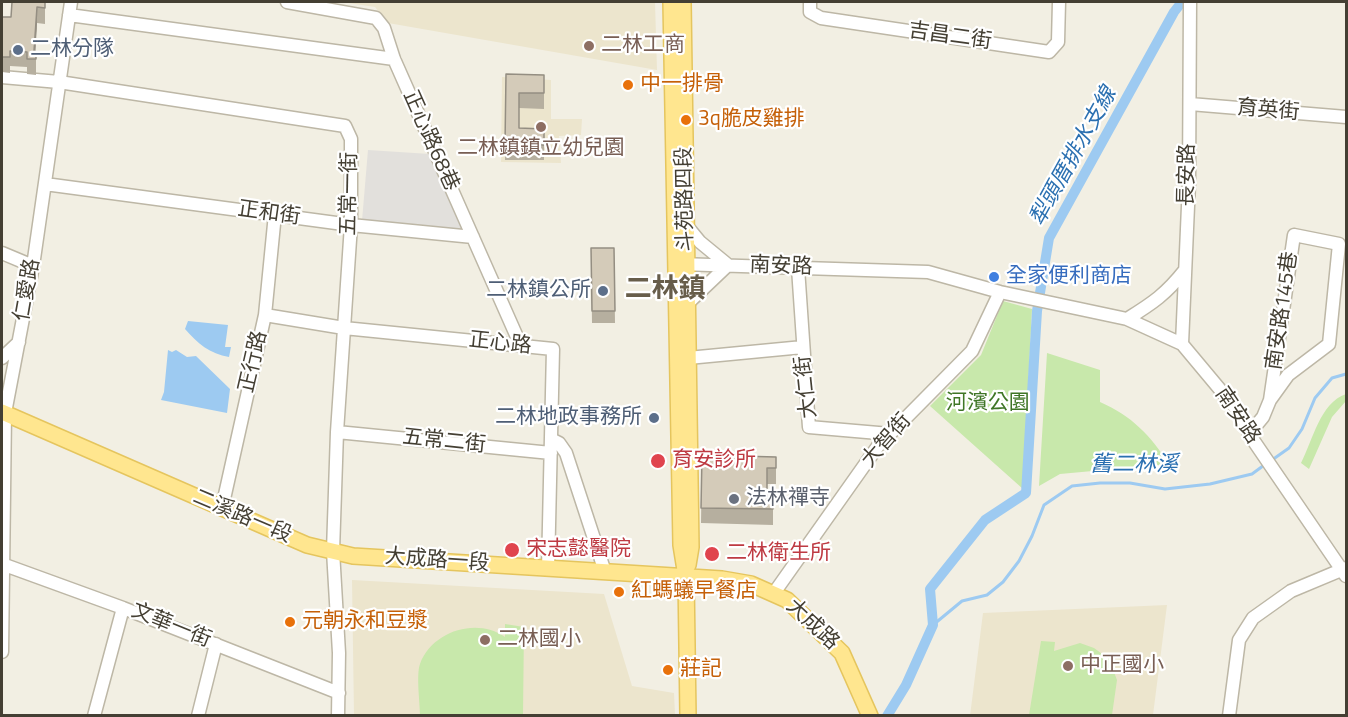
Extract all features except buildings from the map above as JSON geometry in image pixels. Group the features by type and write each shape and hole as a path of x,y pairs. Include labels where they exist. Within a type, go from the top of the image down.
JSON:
{"main road":[{"name":"斗苑路四段","path":"671,2 681,263 681,545 686,576 688,716"},
{"name":"斗苑路四段","path":"683,2 686,225 681,263 687,304 691,547 686,576"},
{"name":"二溪路一段","path":"3,412 307,545 333,551"},
{"name":"大成路一段","path":"333,551 353,556 686,576"},
{"name":"大成路","path":"686,576 751,584 787,600 842,653 868,714"}],"street":[{"name":"仁愛路","path":"2,652 3,412 33,266 71,2"},
{"name":"正心路68巷","path":"287,2 376,18 384,28 394,59 521,346"},
{"name":"吉昌二街","path":"810,2 810,12 821,18 1049,52 1058,42 1059,2"},
{"name":"長安路","path":"1182,344 1189,183 1190,3"},
{"path":"69,15 394,59"},
{"path":"2,76 59,82"},
{"name":"五常一街","path":"59,82 345,126 351,139 351,225 337,432 333,551"},
{"name":"育英街","path":"1190,104 1347,117"},
{"name":"正和街","path":"45,184 351,225 473,237"},
{"name":"正行路","path":"222,508 264,315 275,214"},
{"path":"686,225 700,242 728,265 687,304"},
{"name":"南安路145巷","path":"1249,434 1263,417 1270,400 1288,375 1329,344 1339,244 1294,234 1270,400"},
{"path":"2,253 33,266"},
{"name":"南安路","path":"681,263 928,272 1000,292 1028,296 1127,319 1182,344 1243,417 1249,434 1345,571"},
{"name":"大仁街","path":"798,268 809,428 890,434"},
{"path":"1127,319 1170,289 1185,270"},
{"name":"大智街","path":"774,593 878,446 972,351 1000,292"},
{"name":"正心路","path":"264,315 344,328 553,349 548,568"},
{"path":"2,358 19,342"},
{"path":"688,358 803,347"},
{"name":"五常二街","path":"337,432 550,453"},
{"path":"551,439 559,442 566,453 605,572"},
{"path":"333,551 339,653 338,716"},
{"name":"文華一街","path":"3,564 123,608 339,693"},
{"path":"1228,716 1239,640 1253,618 1292,591 1345,571"},
{"path":"94,716 123,608"},
{"path":"198,716 216,644"}],"shaded area":[{"name":"二林工商","path":"342,2 655,2 657,70 388,23 375,7"},
{"name":"二林鎮鎮立幼兒園","path":"502,77 551,80 551,119 582,119 581,135 559,136 561,163 501,162"},
{"path":"368,150 430,154 463,230 362,221"},
{"name":"二林國小","path":"352,580 604,594 632,686 674,693 675,715 354,715"},
{"name":"中正國小","path":"1167,605 1153,715 970,716 983,613"}],"green space":[{"name":"河濱公園","path":"1003,301 1032,309 1023,489 930,406 981,355"},
{"name":"河濱公園","path":"1047,353 1100,370 1100,402 1139,427 1169,464 1060,474 1039,486"},
{"path":"1346,394 1346,401 1332,417 1309,469 1301,463 1318,423 1330,405"},
{"path":"505,624 524,627 523,715 420,715 419,669 426,653 434,643 456,631 469,628 494,631 505,637"},
{"path":"1041,641 1055,642 1054,651 1080,643 1094,648 1109,659 1117,680 1112,715 1029,715"}],"water":[{"path":"188,321 228,325 225,347 231,347 229,357 210,351 199,343 185,329"},
{"path":"168,350 172,352 176,350 187,357 196,356 230,389 227,413 161,400 164,392"}],"waterway":[{"name":"犁頭厝排水支線","path":"887,716 906,685 933,625 930,589 985,520 1026,493 1037,311 1049,238 1174,12 1182,2"},
{"name":"舊二林溪","path":"1272,460 1289,448 1302,429 1315,398 1332,378 1346,374"},
{"name":"舊二林溪","path":"933,625 962,601 987,595 1003,582 1019,561 1044,505 1072,486 1130,483 1165,489 1210,484 1252,474 1267,463"}],"place":[{"name":"二林工商","path":"589,46"},
{"name":"二林分隊","path":"18,50"},
{"name":"中一排骨","path":"628,85"},
{"name":"3q脆皮雞排","path":"686,120"},
{"name":"二林鎮鎮立幼兒園","path":"541,127"},
{"name":"全家便利商店","path":"994,277"},
{"name":"二林鎮公所","path":"603,291"},
{"name":"二林地政事務所","path":"654,418"},
{"name":"育安診所","path":"658,461"},
{"name":"法林禪寺","path":"734,499"},
{"name":"宋志懿醫院","path":"512,550"},
{"name":"二林衛生所","path":"712,554"},
{"name":"紅螞蟻早餐店","path":"619,592"},
{"name":"元朝永和豆漿","path":"290,622"},
{"name":"二林國小","path":"485,640"},
{"name":"中正國小","path":"1068,666"},
{"name":"莊記","path":"668,670"}],"district":[{"name":"二林鎮","path":"665,290"}]}
